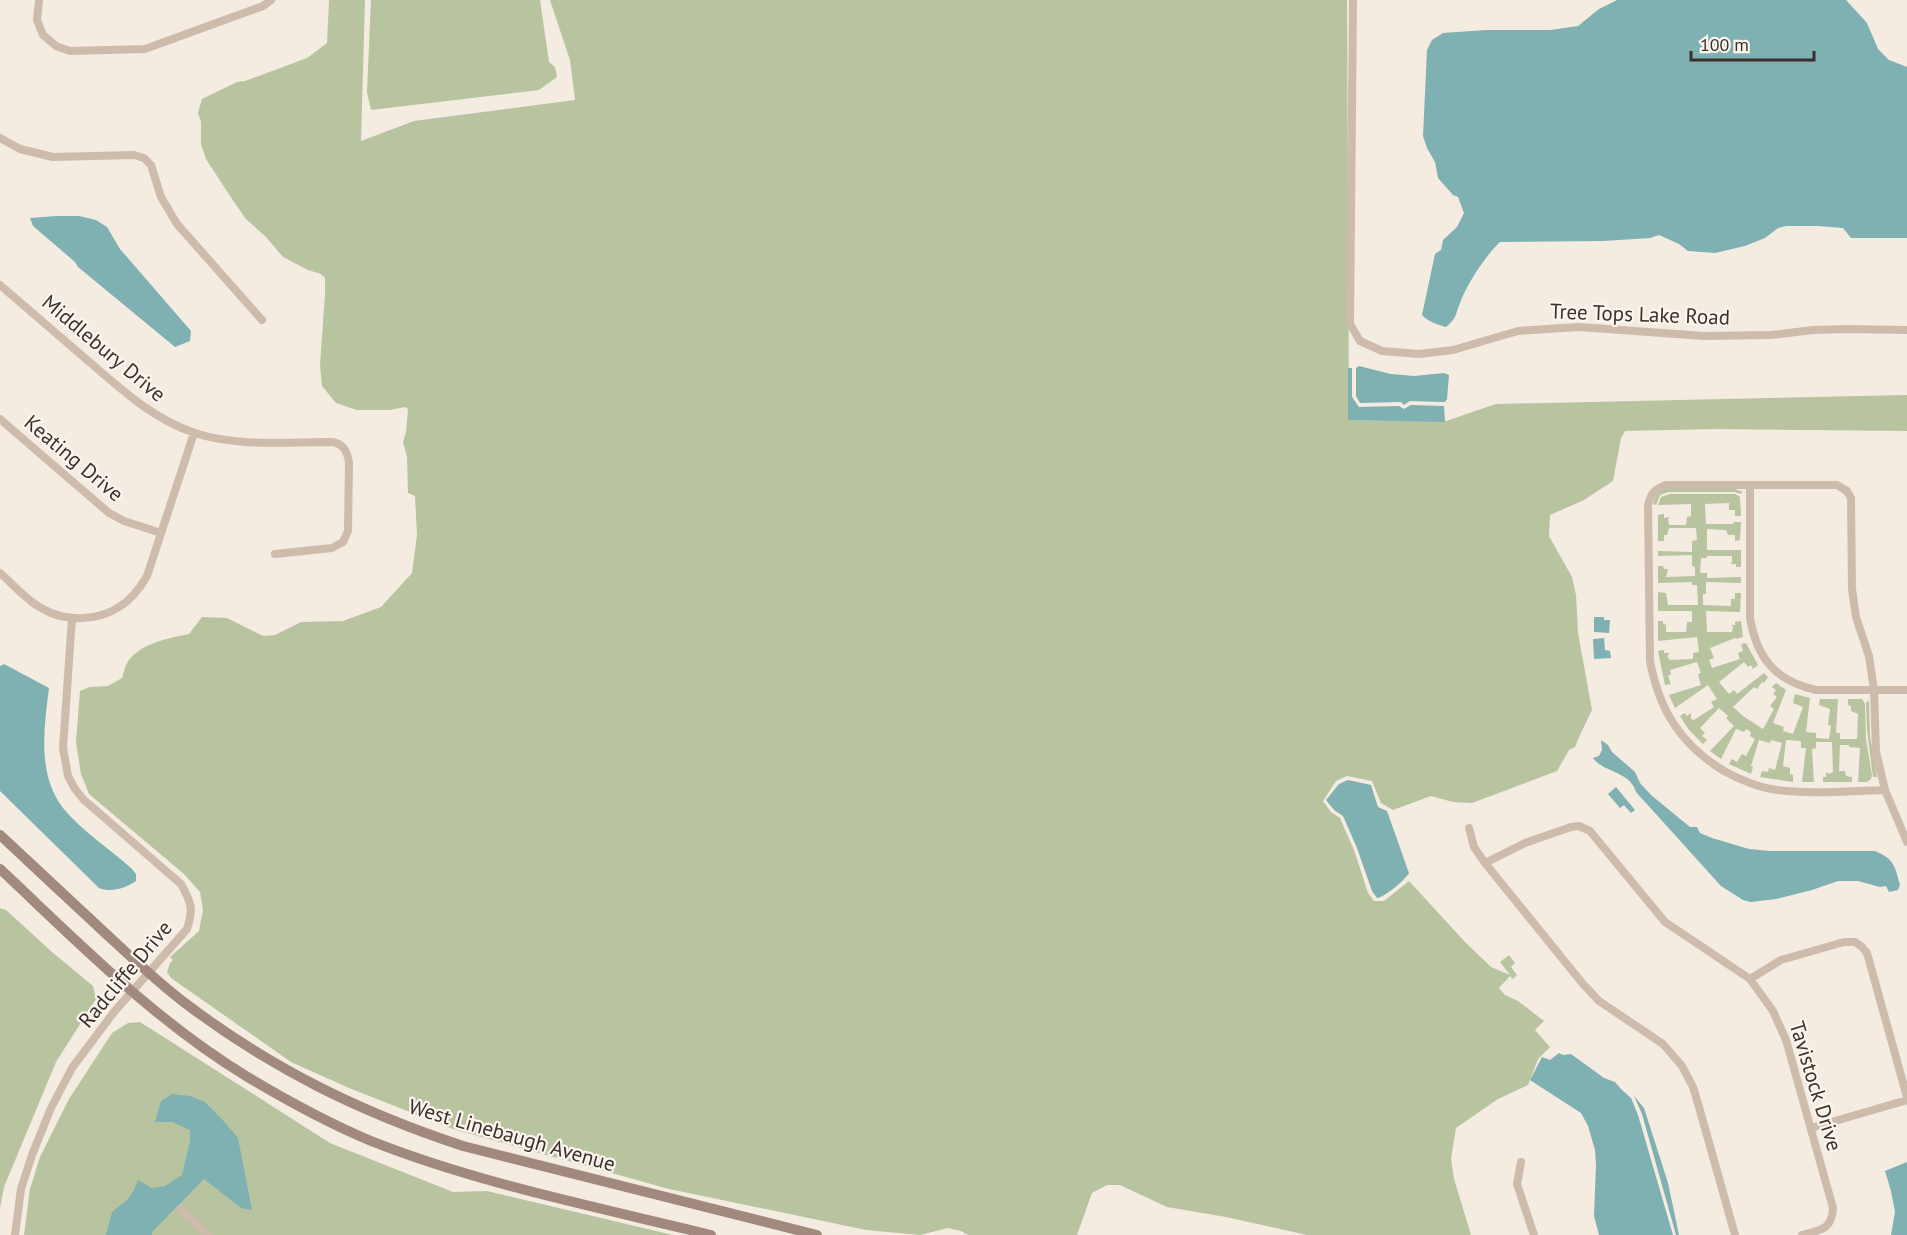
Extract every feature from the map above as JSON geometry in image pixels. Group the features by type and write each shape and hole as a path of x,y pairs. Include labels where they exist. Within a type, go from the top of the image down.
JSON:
{"main road":[{"name":"West Linebaugh Avenue","path":"0,835 148,973 220,1029 281,1069 332,1095 422,1133 506,1158 817,1235"},
{"path":"0,869 132,993 177,1029 244,1075 314,1114 369,1140 463,1173 711,1235"}],"street":[{"path":"39,0 37,20 44,35 56,46 70,51 145,49 263,6 271,0"},
{"name":"Tree Tops Lake Road","path":"1353,0 1350,324 1360,340 1382,351 1419,354 1453,350 1518,331 1579,327 1704,336 1813,330 1907,330"},
{"path":"0,138 20,149 53,157 134,155 144,158 151,165 161,197 177,225 262,320"},
{"name":"Middlebury Drive","path":"0,285 134,400 162,419 194,433 239,441 337,443 343,446 349,462 348,531 343,542 332,548 275,554"},
{"name":"Keating Drive","path":"0,419 109,513 124,521 161,533"},
{"path":"0,573 38,606 54,614 72,618 88,618 120,607 140,589 147,576 194,433"},
{"path":"1885,790 1787,791 1768,789 1743,781 1710,762 1678,731 1661,701 1650,662 1648,510 1650,496 1656,489 1666,484 1837,485 1851,498 1852,591 1856,616 1869,656 1874,690 1876,752 1885,790 1907,842"},
{"path":"1750,485 1750,618 1754,640 1763,658 1773,669 1802,687 1816,690 1907,690"},
{"name":"Radcliffe Drive","path":"15,1235 21,1189 51,1108 72,1068 114,1012 187,929 191,915 191,901 181,884 84,800 68,776 63,748 72,618"},
{"name":"Tavistock Drive","path":"1485,863 1525,843 1580,826 1590,831 1665,922 1750,979 1773,1011 1786,1040 1833,1208 1833,1219 1825,1228 1802,1235"},
{"path":"1469,828 1474,847 1485,863 1582,984 1616,1014 1663,1044 1682,1066 1696,1097 1735,1235"},
{"path":"1750,979 1781,960 1844,942 1855,942 1868,953 1907,1099 1811,1128"},
{"path":"1521,1162 1517,1184 1534,1235"},
{"path":"180,1209 208,1235"}],"green space":[{"path":"329,0 365,0 361,141 414,121 575,100 570,60 550,0 1347,0 1349,420 1446,421 1496,404 1907,395 1907,431 1714,429 1625,431 1621,438 1613,481 1584,500 1550,515 1549,536 1572,577 1576,595 1578,633 1592,710 1575,747 1569,750 1557,771 1472,803 1453,802 1431,796 1393,810 1381,803 1372,781 1347,776 1336,781 1323,801 1331,812 1340,818 1354,850 1368,893 1374,901 1384,901 1409,881 1491,967 1510,975 1500,962 1509,955 1515,963 1511,967 1517,975 1513,979 1510,976 1499,988 1505,995 1518,1001 1544,1021 1535,1030 1550,1047 1538,1059 1528,1085 1498,1099 1456,1128 1451,1159 1454,1179 1471,1235 1307,1235 1167,1207 1120,1185 1107,1185 1092,1193 1077,1235 968,1235 948,1228 920,1235 866,1230 669,1189 453,1129 349,1088 291,1062 171,978 167,972 173,960 170,957 199,931 203,910 200,892 184,874 89,794 81,774 76,742 80,691 90,687 108,686 122,678 134,654 156,642 189,634 202,617 227,618 263,636 275,635 301,622 343,621 381,607 412,573 417,535 415,496 408,493 407,457 403,442 408,409 405,407 390,410 357,410 336,403 322,386 320,365 325,278 283,257 246,219 206,159 201,144 201,122 198,113 202,99 237,82 307,58 327,43"},
{"path":"371,0 540,0 549,62 555,67 557,77 539,90 371,110 367,92"},
{"path":"1664,489 1735,489 1743,492 1740,494 1735,492 1668,492 1660,495 1656,505 1653,504 1656,495"},
{"path":"1670,494 1735,494 1740,497 1741,516 1735,516 1735,510 1729,510 1729,503 1705,504 1706,524 1741,522 1740,540 1735,541 1735,535 1728,535 1726,530 1707,529 1707,550 1741,550 1741,567 1729,564 1732,563 1732,556 1707,556 1707,558 1701,558 1700,573 1707,573 1707,578 1741,577 1741,583 1706,582 1703,605 1731,606 1731,599 1735,599 1735,593 1741,593 1740,612 1706,611 1707,632 1732,632 1733,626 1730,625 1741,621 1743,637 1710,648 1714,658 1709,660 1712,668 1740,659 1738,653 1743,651 1741,644 1746,643 1758,665 1753,669 1751,665 1748,667 1744,662 1719,682 1729,694 1734,690 1737,694 1764,673 1768,677 1757,689 1754,687 1733,707 1763,729 1774,709 1770,706 1777,697 1773,694 1776,690 1772,687 1776,683 1786,690 1773,723 1784,727 1783,731 1793,734 1803,707 1793,703 1795,694 1810,698 1806,732 1816,733 1816,738 1829,739 1830,709 1819,705 1820,699 1838,699 1836,733 1840,733 1840,739 1857,739 1858,714 1851,711 1848,699 1862,699 1865,704 1866,739 1872,775 1867,782 1858,782 1860,748 1840,745 1839,771 1845,771 1846,776 1852,777 1852,782 1823,782 1826,772 1829,774 1833,772 1832,742 1816,742 1816,748 1812,749 1814,782 1802,782 1806,748 1801,748 1801,741 1786,740 1783,766 1790,768 1793,782 1760,777 1762,771 1768,772 1769,768 1775,770 1782,743 1759,740 1751,766 1753,767 1751,774 1729,764 1732,759 1737,762 1742,754 1746,756 1755,739 1746,729 1744,732 1736,729 1721,759 1710,751 1734,726 1719,708 1700,728 1705,733 1702,736 1707,740 1703,744 1689,730 1680,716 1685,713 1687,716 1691,713 1691,719 1694,720 1714,707 1711,702 1717,699 1708,685 1675,708 1669,695 1701,685 1698,674 1701,673 1697,662 1670,670 1671,674 1668,676 1671,684 1665,685 1658,651 1664,650 1664,653 1670,653 1667,656 1670,660 1693,659 1693,653 1699,652 1697,637 1658,641 1658,621 1663,621 1663,624 1667,625 1666,632 1686,632 1687,622 1692,622 1692,611 1658,611 1658,592 1666,593 1668,605 1698,605 1697,585 1692,585 1692,582 1658,583 1658,566 1668,569 1666,577 1695,576 1692,555 1658,556 1658,551 1692,552 1692,541 1697,540 1696,528 1669,528 1667,535 1664,535 1664,541 1658,541 1658,515 1664,514 1664,518 1670,517 1669,525 1686,525 1687,517 1691,516 1691,504 1658,505 1661,497"},
{"path":"1869,701 1870,736 1877,777 1873,777 1867,730 1866,702"},
{"path":"0,908 6,910 93,986 96,999 56,1062 4,1187 0,1208"},
{"path":"140,1022 330,1143 453,1192 487,1191 673,1235 24,1235 30,1189 40,1157 69,1099 112,1033 128,1023"}],"water":[{"path":"1617,0 1846,0 1867,23 1878,49 1889,60 1907,67 1907,238 1851,238 1843,228 1786,226 1745,246 1715,253 1688,251 1659,235 1650,238 1603,241 1500,242 1472,279 1450,324 1446,327 1422,315 1435,254 1441,250 1443,240 1457,227 1464,213 1458,197 1453,195 1438,178 1435,162 1423,136 1427,50 1432,40 1443,33 1486,30 1551,30 1578,26 1599,9"},
{"path":"79,216 96,220 107,227 120,249 191,331 190,341 175,347 78,267 33,226 30,218"},
{"path":"1359,366 1391,374 1414,376 1444,373 1449,375 1447,399 1445,402 1410,401 1404,405 1401,402 1360,403 1356,396 1356,368"},
{"path":"1348,368 1352,368 1352,397 1359,407 1399,406 1404,409 1411,405 1444,406 1445,422 1348,420"},
{"path":"1594,617 1604,617 1604,620 1610,620 1609,633 1594,632"},
{"path":"1604,638 1605,650 1610,651 1611,658 1594,659 1593,639"},
{"path":"4,664 49,688 44,750 49,781 63,808 132,869 136,874 136,881 132,884 113,890 99,888 0,791 0,666"},
{"path":"1601,740 1635,772 1640,783 1651,795 1690,827 1697,827 1700,833 1749,849 1875,851 1893,864 1900,885 1898,890 1889,892 1886,886 1880,887 1858,881 1838,881 1776,899 1751,902 1743,900 1721,886 1636,792 1628,780 1593,758 1599,756 1602,750"},
{"path":"1348,780 1371,785 1378,807 1387,811 1409,873 1394,888 1377,898 1372,891 1343,816 1326,800 1339,784"},
{"path":"1616,787 1635,810 1631,813 1624,805 1620,808 1608,794"},
{"path":"1559,1053 1571,1054 1604,1078 1615,1082 1631,1098 1673,1235 1599,1235 1594,1216 1595,1150 1588,1126 1581,1113 1530,1080 1542,1057 1550,1060"},
{"path":"172,1094 190,1096 205,1102 238,1138 252,1210 241,1208 204,1179 152,1232 152,1235 106,1235 112,1212 128,1199 138,1180 152,1188 165,1186 182,1175 190,1141 190,1130 172,1122 155,1122 161,1101"},
{"path":"1634,1096 1644,1108 1668,1183 1679,1235 1676,1235 1642,1114"},
{"path":"1907,1162 1907,1235 1891,1235 1895,1212 1885,1171"}]}
